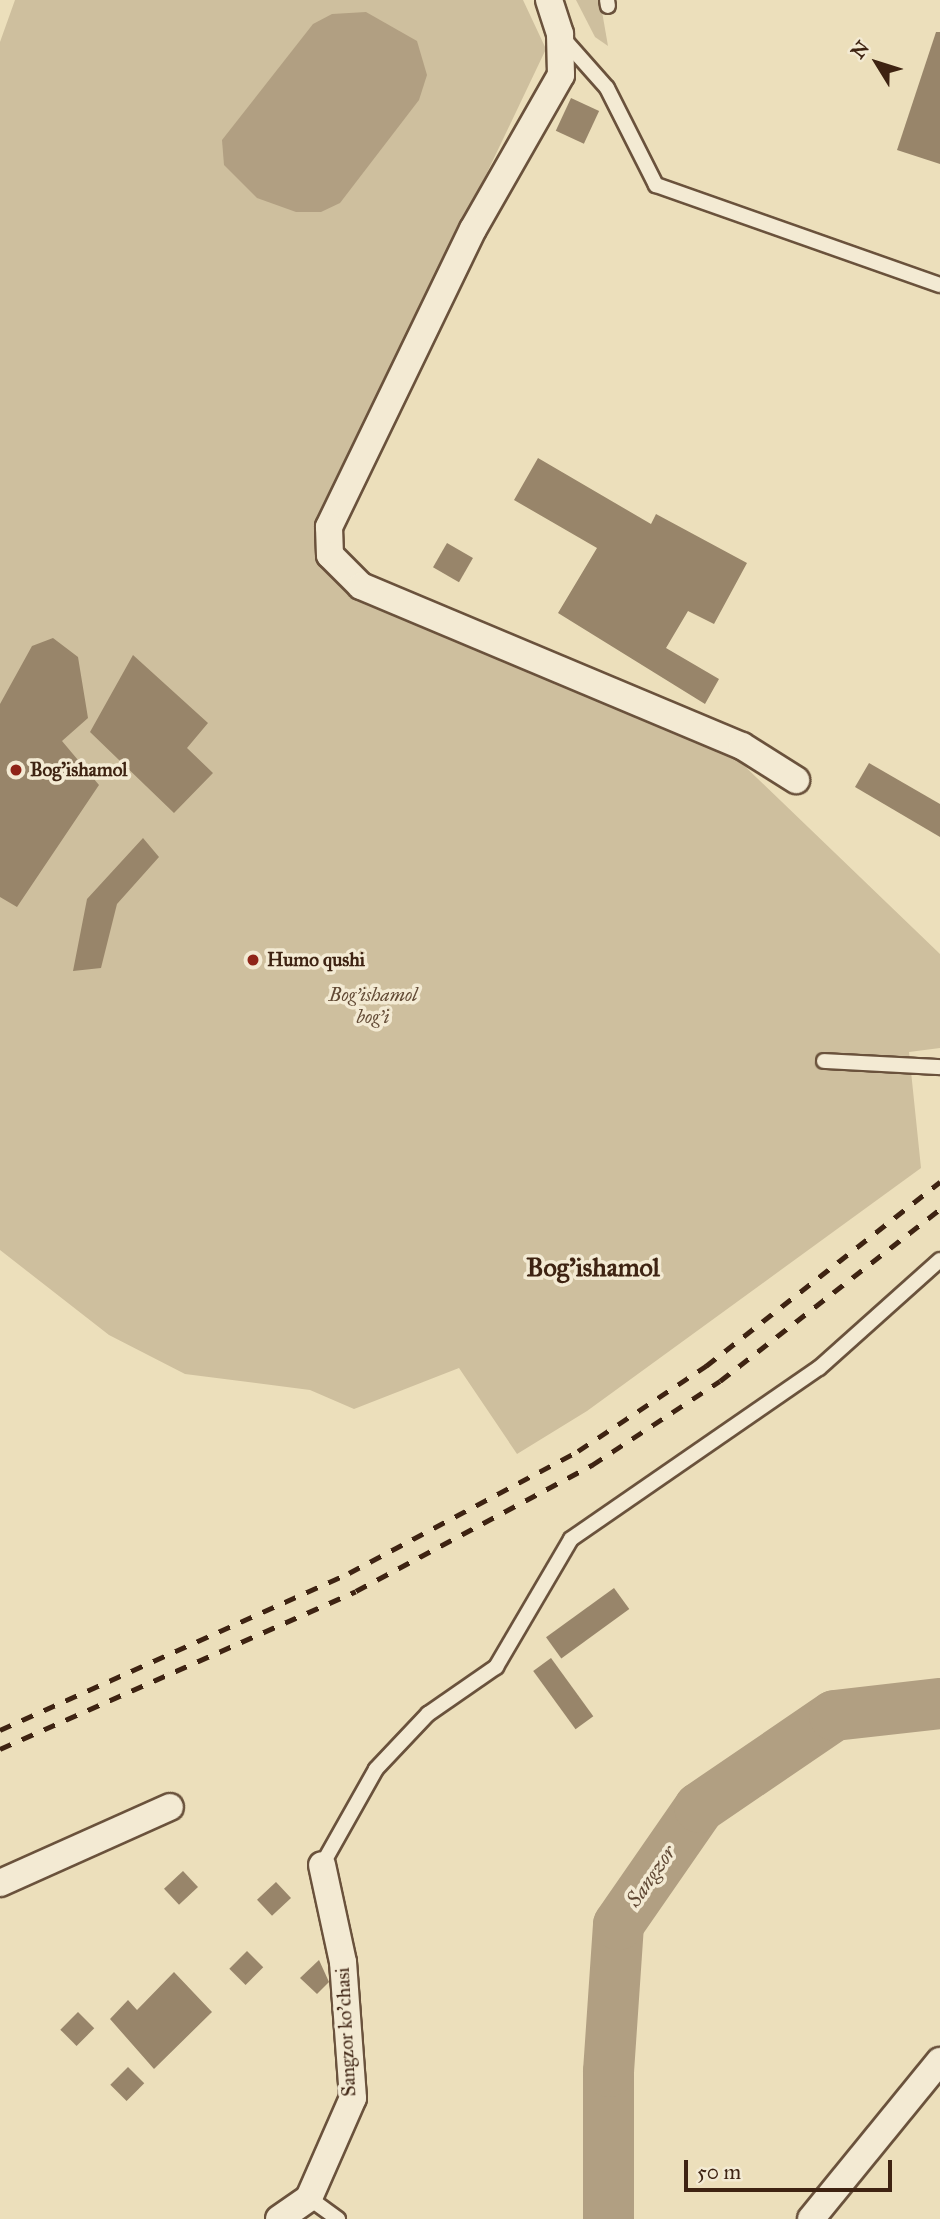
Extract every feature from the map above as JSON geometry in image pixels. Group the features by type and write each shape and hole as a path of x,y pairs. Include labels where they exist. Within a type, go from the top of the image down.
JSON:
{"street":[{"path":"549,0 560,34 561,75 473,229 329,527 330,555 361,586 741,746 796,780"},
{"path":"0,1883 170,1807"},
{"name":"Sangzor ko'chasi","path":"309,2198 353,2098 343,1962 322,1865"},
{"path":"811,2219 940,2061"},
{"path":"279,2219 309,2198"}],"lane":[{"path":"560,34 607,88 656,186 940,285"},
{"path":"824,1061 940,1067"},
{"path":"322,1865 376,1769 428,1714 496,1667 571,1539 819,1368 940,1260"},
{"path":"309,2198 338,2219"}],"green space":[{"name":"Bog'ishamol bog'i","path":"15,0 523,0 546,49 316,531 319,558 331,577 357,594 731,753 940,954 940,1048 909,1052 921,1168 587,1411 517,1454 459,1368 354,1409 310,1390 185,1374 109,1335 0,1250 0,42"},
{"path":"576,0 600,0 608,46 595,37"}],"shaded area":[{"path":"366,12 417,41 427,75 419,100 340,203 321,212 296,212 257,198 224,165 222,140 313,24 332,14"}],"building":[{"path":"936,32 940,32 940,164 897,150"},
{"path":"571,98 599,111 584,144 556,131"},
{"path":"538,458 651,524 656,514 747,563 714,624 688,611 666,648 719,679 705,704 558,613 597,548 514,500"},
{"path":"447,543 473,558 459,582 433,567"},
{"path":"53,638 78,657 88,718 62,741 99,785 17,907 0,897 0,704 32,646"},
{"path":"133,655 208,723 187,748 213,773 174,813 90,732"},
{"path":"869,763 940,804 940,837 855,787"},
{"path":"143,838 159,857 117,904 101,968 73,971 87,899"},
{"path":"614,1588 629,1609 561,1658 546,1637"},
{"path":"551,1658 593,1716 576,1729 533,1671"},
{"path":"183,1871 198,1887 179,1905 164,1889"},
{"path":"276,1882 291,1898 272,1916 257,1900"},
{"path":"247,1951 263,1967 246,1985 229,1969"},
{"path":"319,1960 329,1982 317,1994 300,1978"},
{"path":"174,1972 212,2012 154,2069 110,2019 128,2000 137,2010"},
{"path":"78,2012 94,2028 77,2046 60,2030"},
{"path":"128,2067 144,2083 127,2101 110,2085"}],"waterway":[{"name":"Sangzor","path":"608,2219 608,2071 618,1924 699,1807 834,1715 940,1703"}],"railway":[{"path":"0,1730 349,1573 578,1451 706,1366 940,1182"},
{"path":"0,1749 356,1591 592,1465 720,1381 940,1209"}],"place":[{"name":"Bog'ishamol","path":"16,770"},
{"name":"Humo qushi","path":"253,960"}],"district":[{"name":"Bog'ishamol","path":"593,1268"}]}
